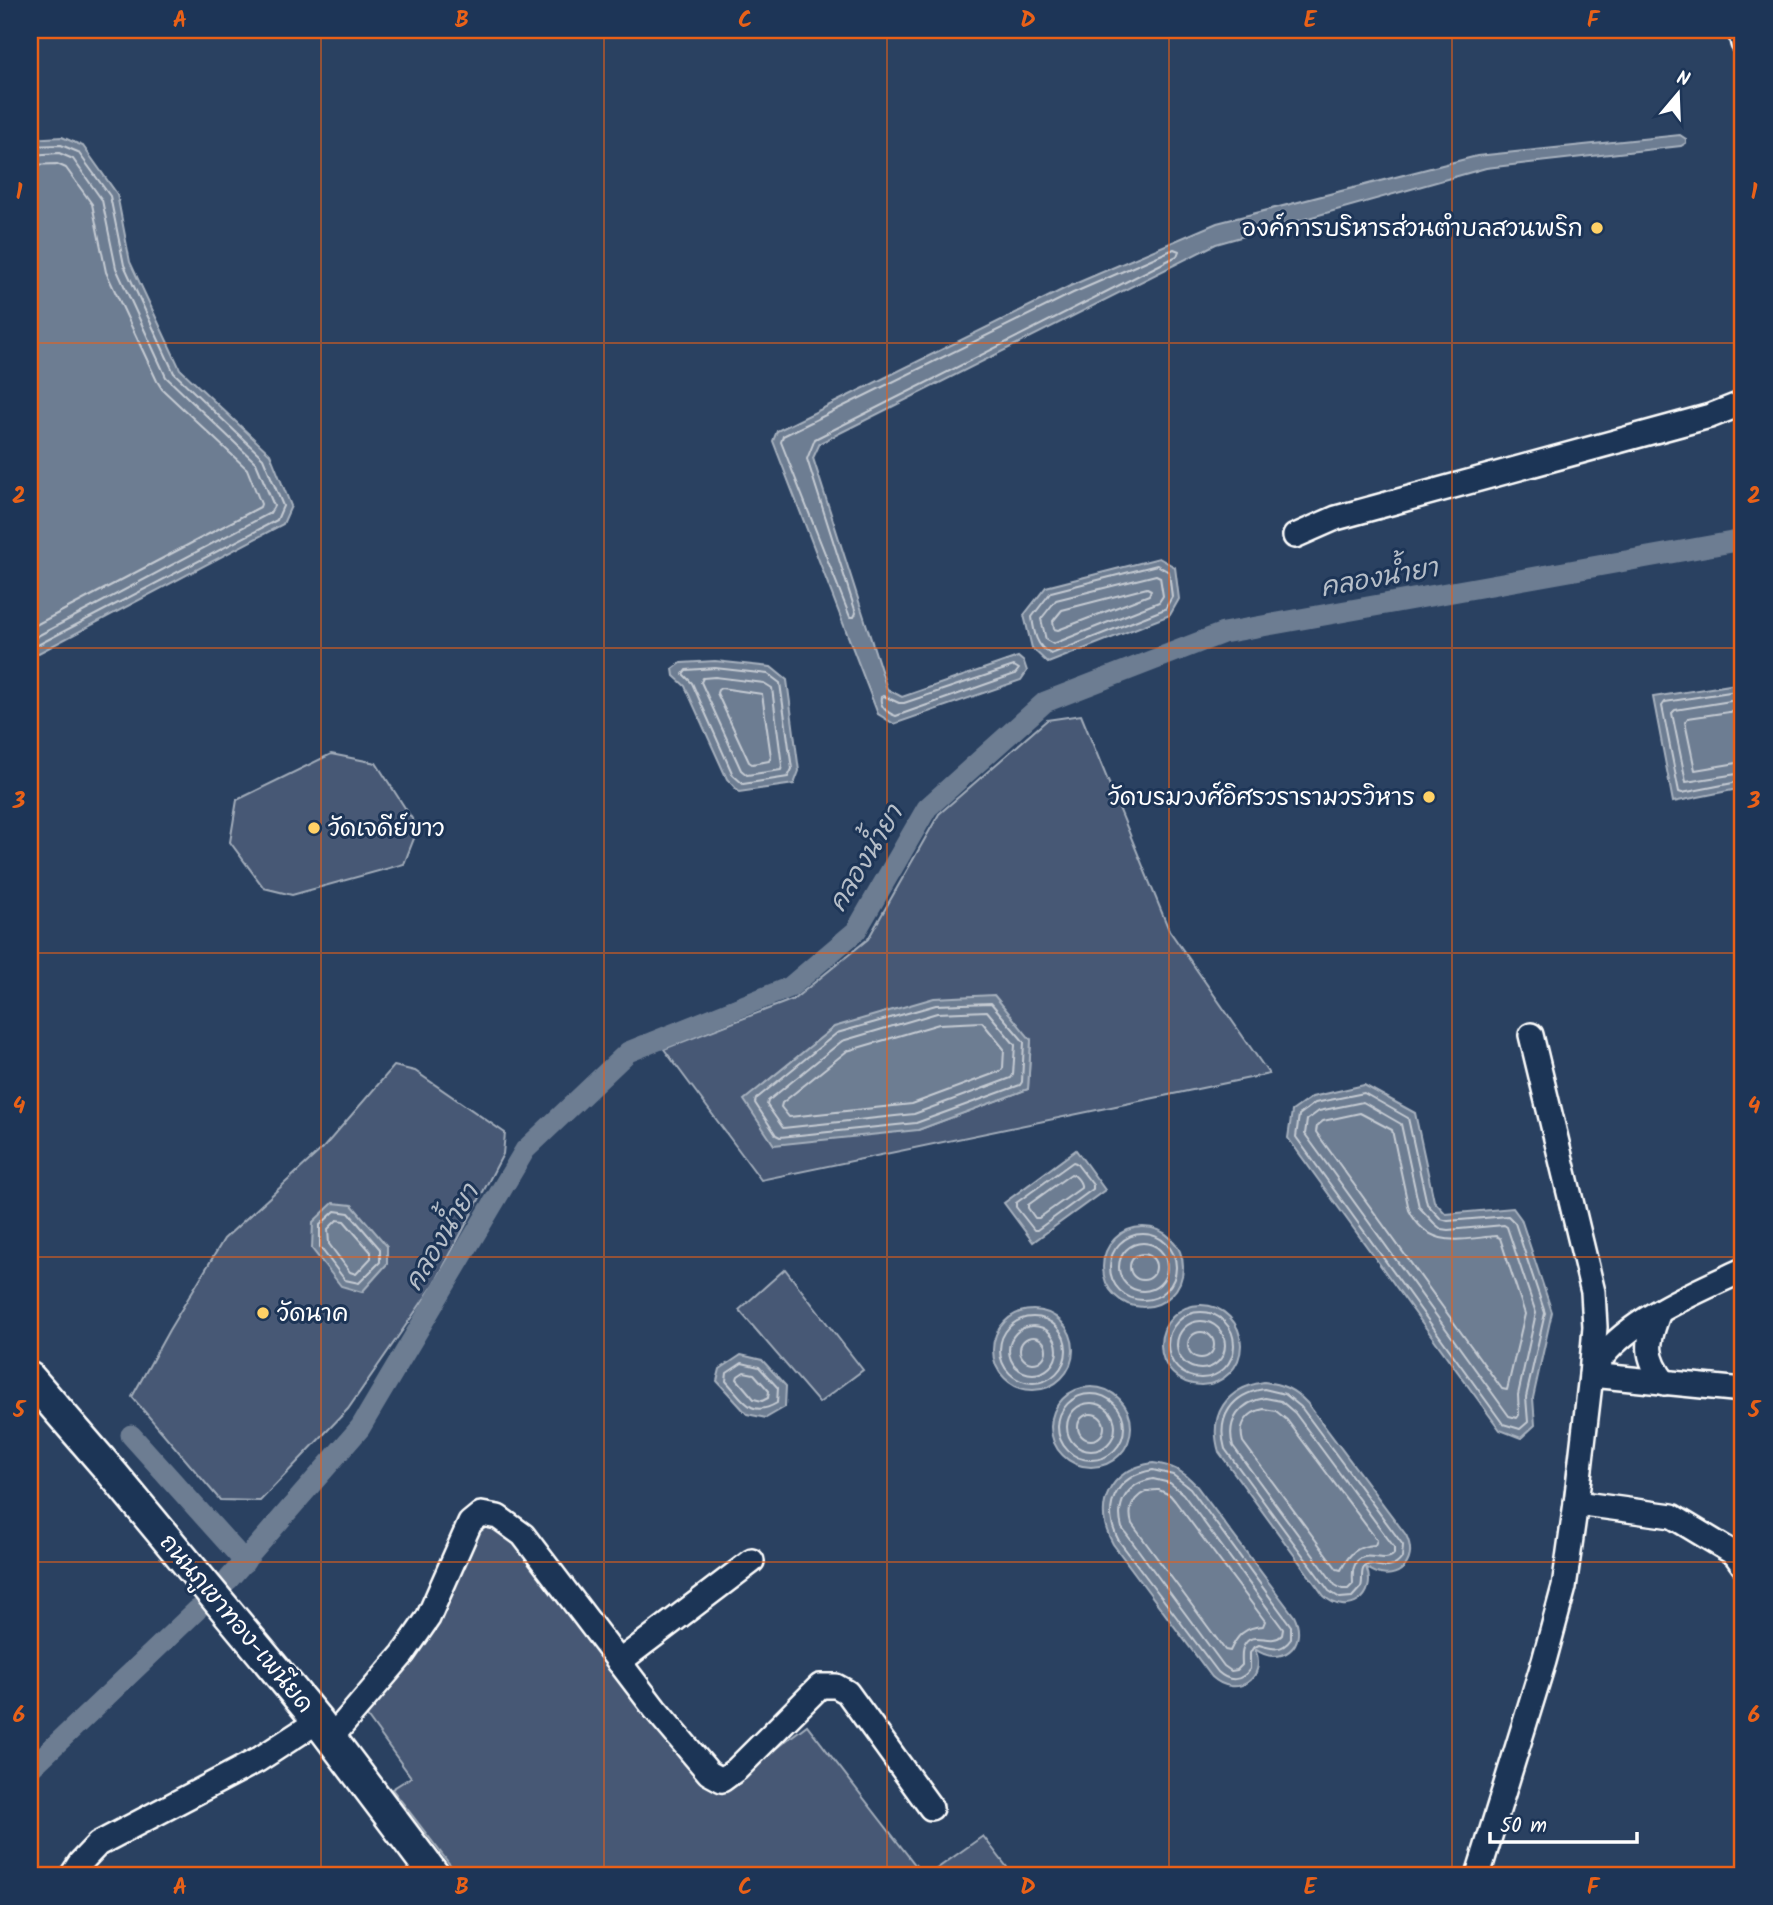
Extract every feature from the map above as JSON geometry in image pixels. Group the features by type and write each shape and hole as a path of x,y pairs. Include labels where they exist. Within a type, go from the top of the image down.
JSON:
{"main road":[{"name":"ถนนภูเขาทอง-เพนียด","path":"30,1378 324,1729 435,1875"}],"street":[{"path":"1740,30 1743,43"},
{"path":"1295,536 1336,519 1710,416 1743,403"},
{"path":"1478,1875 1564,1587 1595,1327 1593,1292 1531,1035"},
{"path":"1591,1375 1607,1351 1631,1329 1743,1270"},
{"path":"1659,1312 1649,1351 1655,1370 1665,1383"},
{"path":"1591,1375 1743,1390"},
{"path":"1576,1503 1672,1516 1735,1554 1743,1565"},
{"path":"72,1875 98,1844 258,1760 324,1729 403,1654 428,1618 470,1523 481,1514 498,1517 523,1535 655,1709 709,1773 722,1780 737,1769 820,1686 836,1686 847,1692 931,1808"},
{"path":"619,1661 752,1560"}],"shaded area":[{"path":"1081,715 1169,930 1269,1074 761,1180 664,1049 794,999 868,939 939,814 1047,720","holes":["1031,1040 1028,1089 918,1130"]},
{"path":"331,754 376,763 418,828 404,864 292,895 264,888 230,842 237,800"},
{"path":"394,1066 415,1071 505,1133 503,1154 435,1283 348,1409 260,1501 220,1500 132,1397 224,1239 323,1148"},
{"path":"785,1269 863,1370 819,1403 739,1310"},
{"path":"488,1526 501,1528 520,1546 723,1788 807,1725 923,1875 458,1875 392,1789 411,1777 364,1712 477,1534"},
{"path":"983,1836 1013,1875 928,1875"}],"water":[{"path":"1680,135 1686,139 1686,143 1681,146 1486,168 1216,244 820,443 813,458 887,689 902,697 1018,657 1024,662 1027,671 1021,680 894,724 878,714 773,441 777,431 1070,286 1217,223 1477,156"},
{"path":"62,137 83,146 117,194 130,262 180,369 270,454 291,506 283,524 30,656 30,139"},
{"path":"1159,558 1175,567 1179,599 1170,615 1048,663 1032,648 1024,615 1046,587"},
{"path":"715,661 771,667 787,680 799,771 794,784 739,792 727,779 685,686 674,676 673,669 681,663"},
{"path":"1743,683 1743,788 1673,802 1653,697"},
{"path":"994,995 1031,1040 1028,1089 918,1130 774,1145 744,1100 834,1027 934,998"},
{"path":"1364,1085 1415,1113 1434,1201 1446,1214 1513,1208 1521,1219 1552,1312 1533,1398 1535,1425 1521,1438 1500,1430 1288,1138 1292,1111 1312,1097"},
{"path":"1076,1150 1105,1190 1033,1242 1004,1203"},
{"path":"333,1203 352,1205 387,1246 387,1264 362,1292 341,1286 312,1249 313,1222"},
{"path":"1143,1227 1158,1230 1171,1239 1180,1252 1183,1267 1180,1282 1171,1295 1158,1304 1143,1307 1128,1304 1115,1295 1106,1282 1103,1267 1106,1252 1115,1239 1128,1230"},
{"path":"1201,1305 1216,1308 1229,1317 1238,1330 1241,1345 1238,1360 1229,1373 1216,1382 1201,1385 1186,1382 1173,1373 1164,1360 1161,1345 1164,1330 1173,1317 1186,1308"},
{"path":"1033,1310 1048,1313 1061,1322 1070,1335 1073,1350 1070,1365 1061,1378 1048,1387 1033,1390 1018,1387 1005,1378 996,1365 993,1350 996,1335 1005,1322 1018,1313"},
{"path":"741,1355 762,1360 786,1386 785,1407 766,1418 747,1414 717,1381 720,1369"},
{"path":"1264,1382 1287,1388 1307,1403 1406,1535 1410,1546 1407,1564 1394,1574 1385,1575 1366,1567 1368,1587 1358,1601 1351,1604 1342,1605 1324,1596 1219,1452 1216,1426 1223,1405 1239,1390"},
{"path":"1091,1387 1106,1390 1119,1399 1128,1412 1131,1427 1128,1442 1119,1455 1106,1464 1091,1467 1076,1464 1063,1455 1054,1442 1051,1427 1054,1412 1063,1399 1076,1390"},
{"path":"1153,1463 1176,1469 1195,1484 1294,1616 1298,1627 1295,1645 1290,1651 1274,1656 1255,1649 1257,1669 1253,1677 1240,1686 1221,1683 1212,1677 1113,1544 1107,1530 1105,1504 1115,1482 1125,1473"}],"waterway":[{"name":"คลองน้ำยา","path":"228,1580 360,1428 525,1150 628,1052 790,987 856,931 927,808 1045,702 1223,633 1743,540"},
{"path":"131,1435 245,1562"},
{"name":"คลองน้ำยา","path":"30,1769 197,1610"}],"place":[{"name":"องค์การบริหารส่วนตำบลสวนพริก","path":"1597,228"},
{"name":"วัดบรมวงศ์อิศรวรารามวรวิหาร","path":"1429,797"},
{"name":"วัดเจดีย์ขาว","path":"314,828"},
{"name":"วัดนาค","path":"263,1313"}]}
